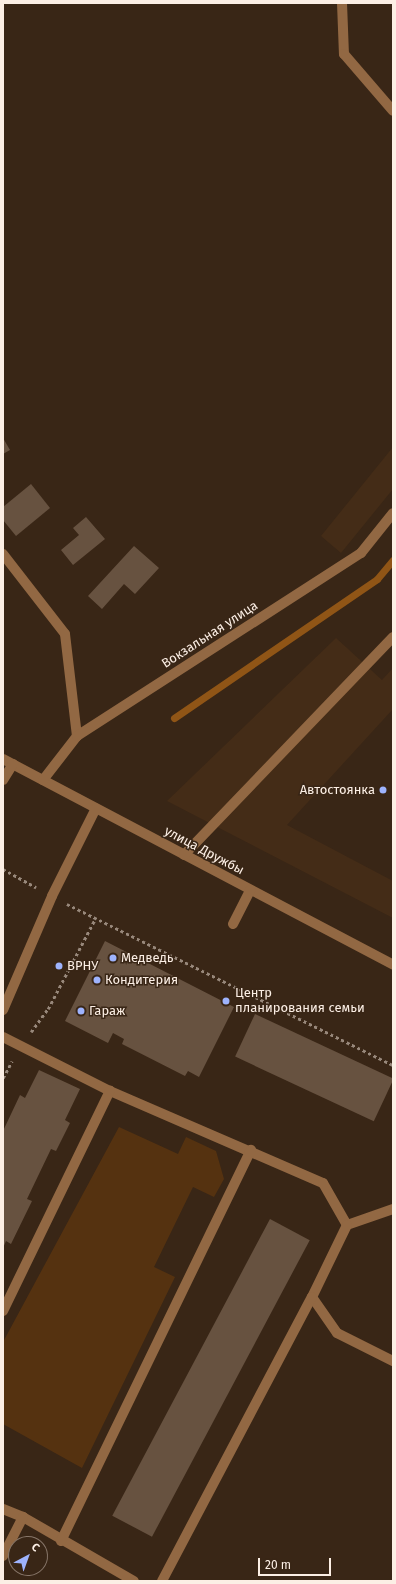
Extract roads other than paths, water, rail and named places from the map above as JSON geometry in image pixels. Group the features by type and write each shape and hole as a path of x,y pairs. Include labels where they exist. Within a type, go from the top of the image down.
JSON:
{"street":[{"path":"342,3 344,54 393,111"},
{"name":"Вокзальная улица","path":"43,780 78,736 361,553 393,513"},
{"path":"3,554 65,634 78,736"},
{"path":"184,855 393,637"},
{"name":"улица Дружбы","path":"3,759 393,965"},
{"path":"3,780 13,764"},
{"path":"3,1010 52,896 96,808"},
{"path":"233,924 250,890"},
{"path":"3,1037 110,1091 251,1150 323,1183 347,1225"},
{"path":"3,1311 110,1091"},
{"path":"61,1541 251,1150"},
{"path":"162,1581 312,1297 347,1225 393,1209"},
{"path":"312,1297 337,1333 393,1361"},
{"path":"3,1509 23,1517 117,1577 134,1581"},
{"path":"3,1556 23,1517"}],"waterway":[{"path":"174,718 377,579 393,560"}],"place":[{"name":"Автостоянка","path":"383,790"},
{"name":"Медведь","path":"113,958"},
{"name":"ВРНУ","path":"59,966"},
{"name":"Кондитерия","path":"97,980"},
{"name":"Центр планирования семьи","path":"226,1001"},
{"name":"Гараж","path":"81,1011"}]}
